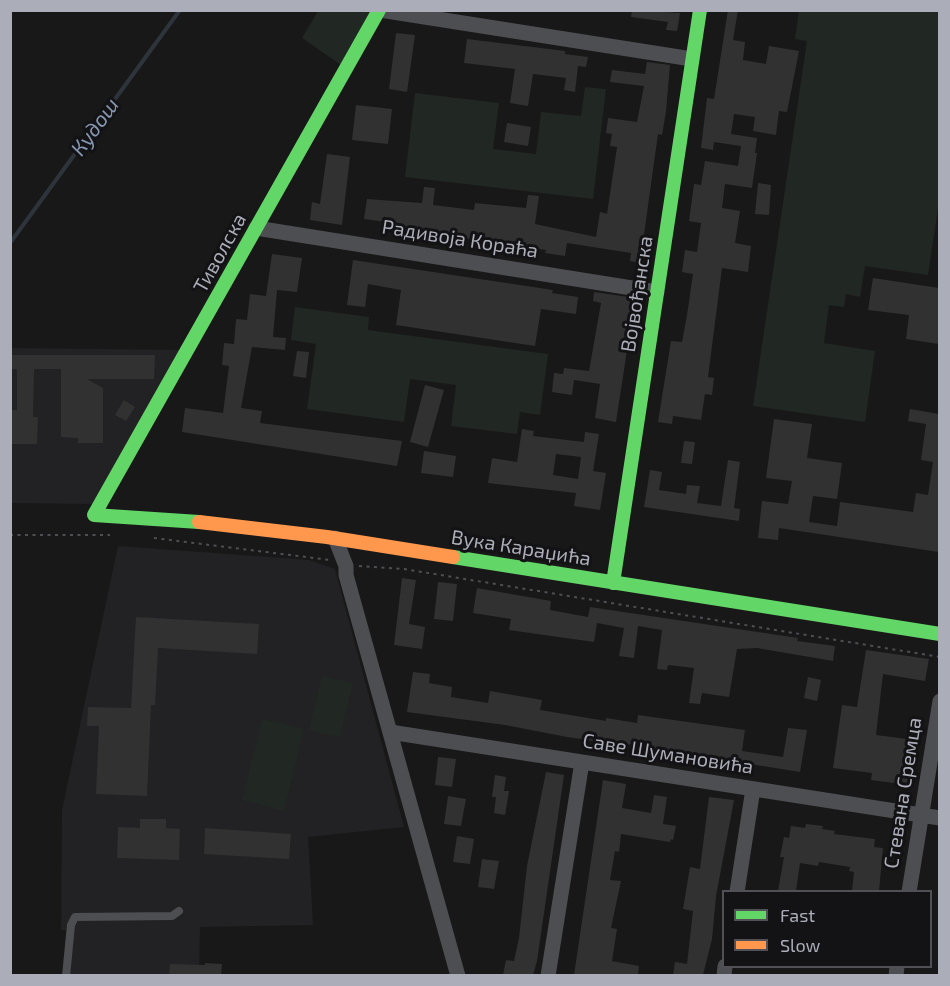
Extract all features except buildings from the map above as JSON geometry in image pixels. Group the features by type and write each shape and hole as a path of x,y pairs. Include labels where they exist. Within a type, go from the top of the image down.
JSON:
{"street":[{"path":"380,10 692,59"},
{"name":"Тиволска","path":"94,515 380,10"},
{"name":"Војвођанска","path":"613,583 700,10"},
{"name":"Радивоја Кораћа","path":"256,228 657,292"},
{"name":"Вука Караџића","path":"94,515 210,523 335,538 939,634"},
{"path":"335,538 346,566 346,575 458,975"},
{"name":"Стевана Сремца","path":"909,890 939,701"},
{"name":"Саве Шумановића","path":"390,732 939,818"},
{"path":"548,975 582,762"},
{"path":"737,890 753,789"}],"lane":[{"path":"66,975 71,925 75,917 172,915 179,912"}],"path":[{"path":"10,535 117,534"},
{"path":"152,537 332,561 346,566 404,569 939,657"}],"shaded area":[{"path":"318,11 372,11 341,65 302,38"},
{"path":"799,11 939,11 940,195 928,275 865,266 860,297 846,294 844,307 829,305 824,343 875,351 865,422 753,406 807,41 795,39"},
{"path":"585,87 606,89 593,199 405,177 415,93 499,103 493,149 536,154 541,112 581,116"},
{"path":"295,307 369,317 368,330 548,354 540,415 520,412 517,434 451,426 456,385 410,379 404,422 307,409 316,344 291,340"},
{"path":"11,348 180,350 95,504 11,503"},
{"path":"118,546 309,560 335,569 404,827 308,837 313,925 200,927 199,975 69,975 72,930 61,930 62,810"},
{"path":"322,676 353,683 340,737 309,730"},
{"path":"262,719 304,729 284,811 242,800"}],"waterway":[{"name":"Кудош","path":"10,243 180,10"}],"traffic: fast":[{"path":"199,522 94,515 379,10"},
{"path":"613,583 700,10"},
{"path":"453,557 940,634"}],"traffic: slow":[{"path":"199,522 327,537 453,557"}]}
